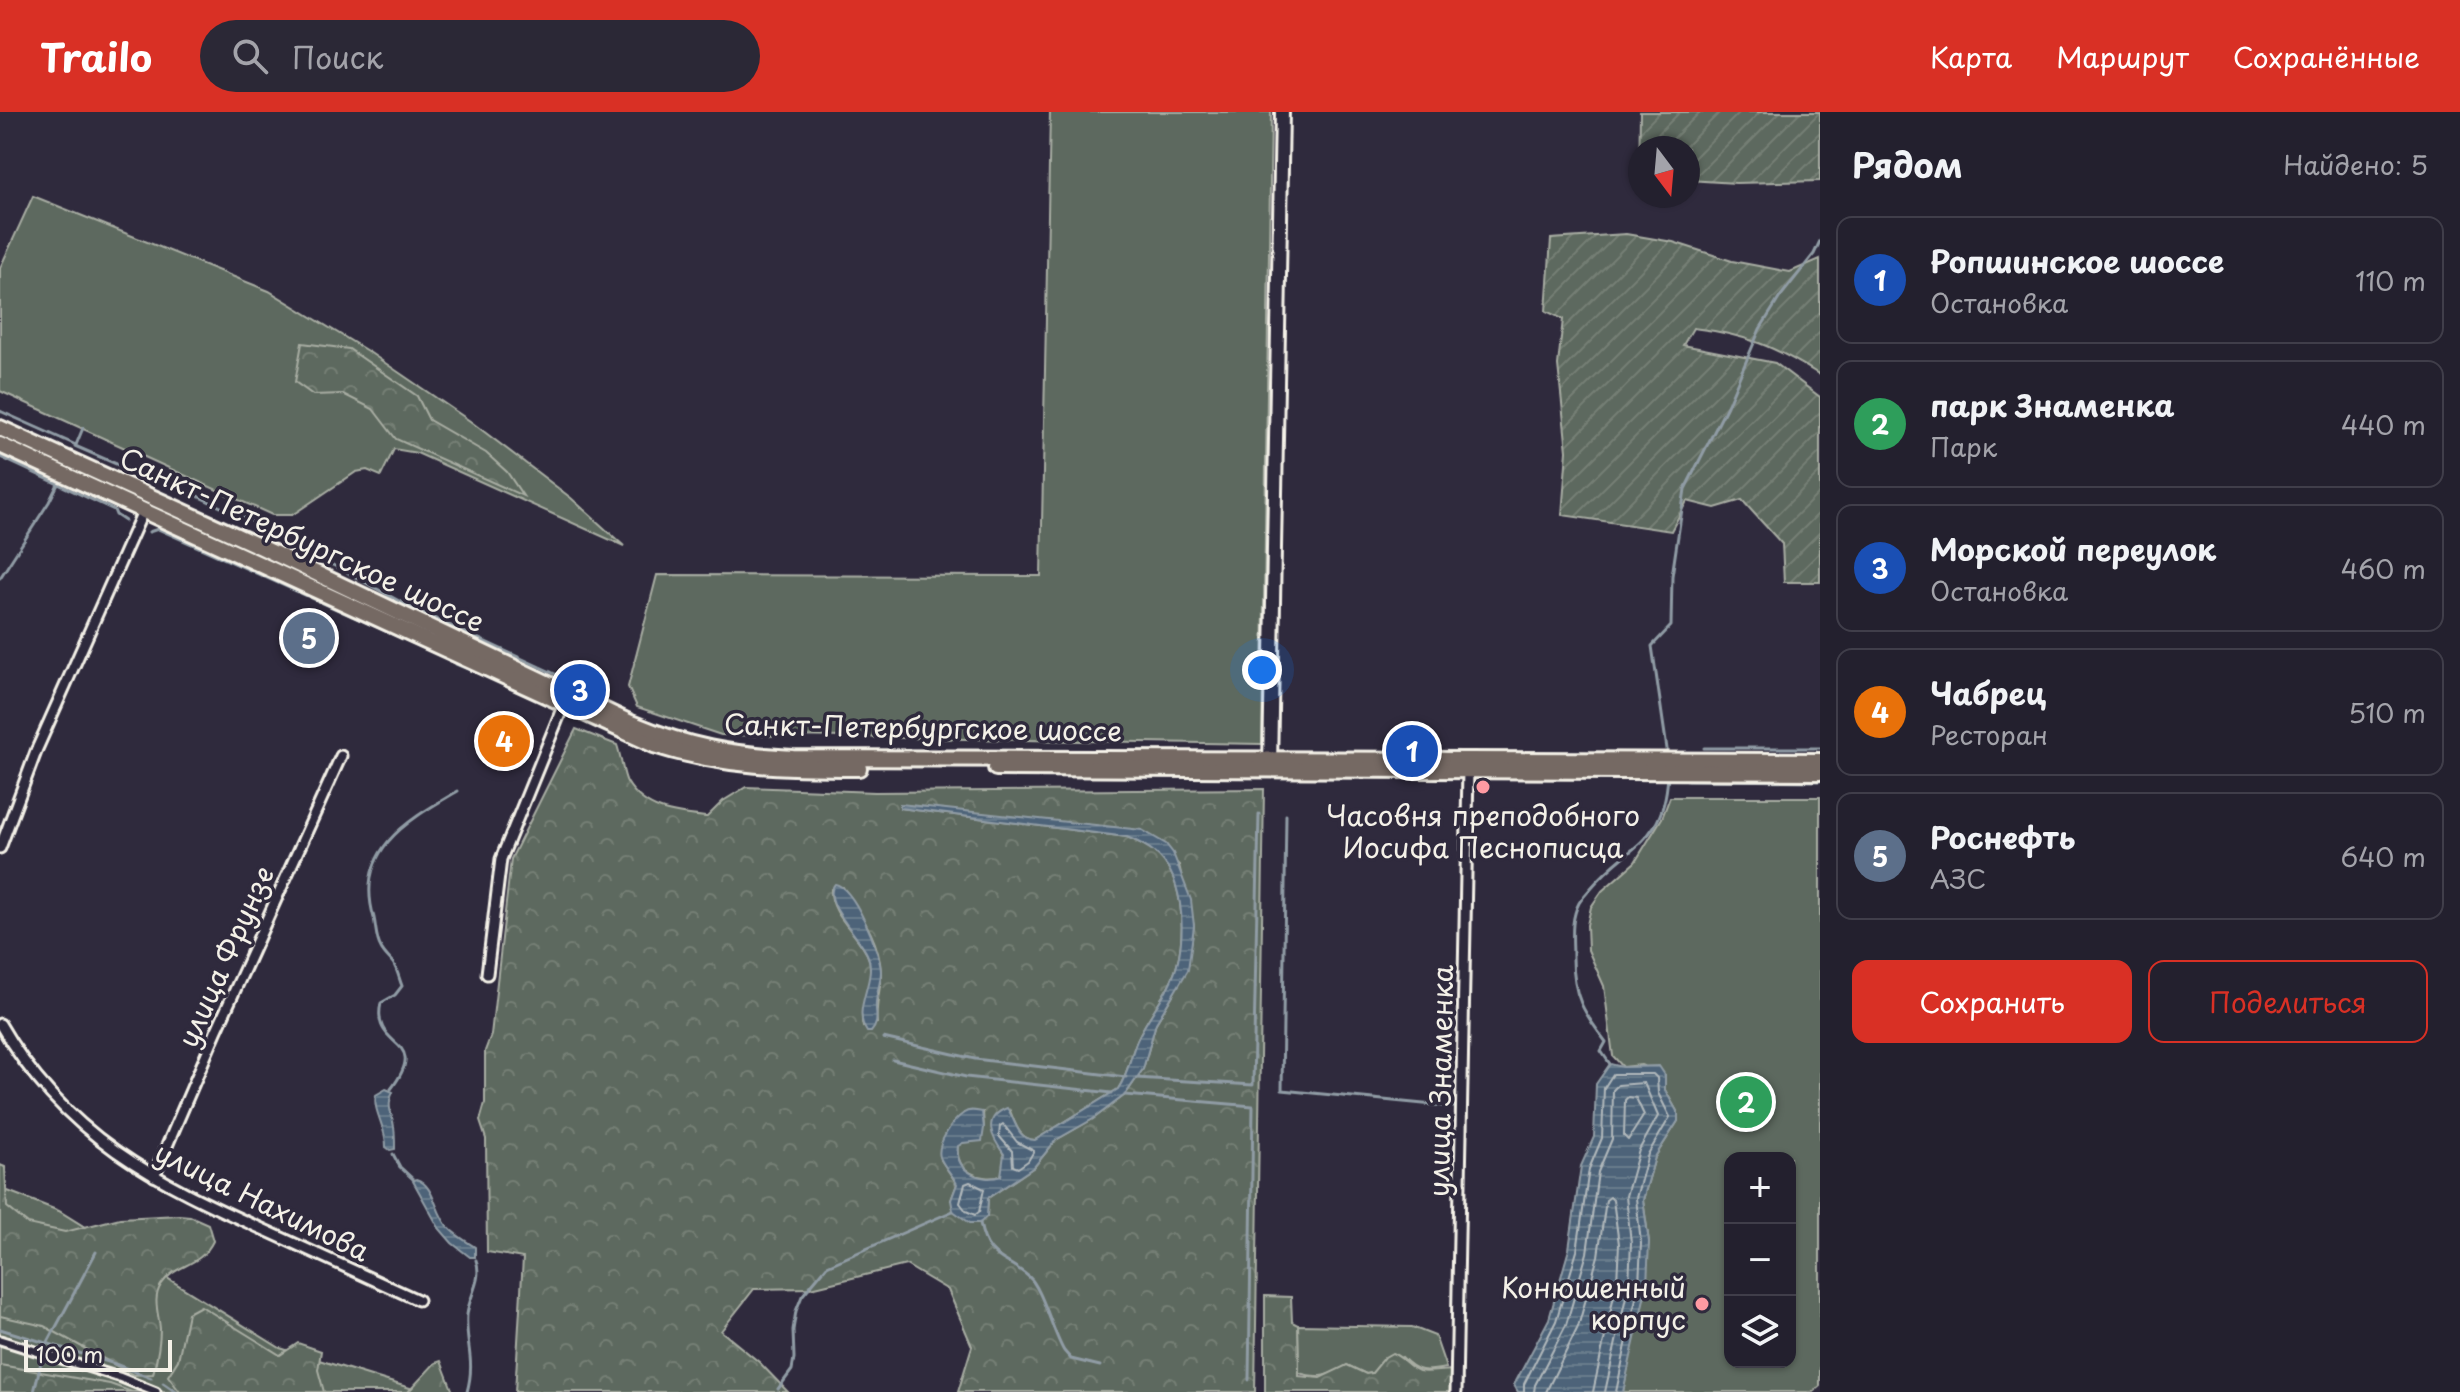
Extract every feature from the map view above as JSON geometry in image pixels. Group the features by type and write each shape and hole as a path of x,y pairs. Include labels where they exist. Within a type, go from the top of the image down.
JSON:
{"main road":[{"path":"1270,764 1282,112"},
{"name":"Санкт-Петербургское шоссе","path":"0,428 147,504 564,704 667,749 702,759 792,768 1270,764 1468,770 1648,766"},
{"name":"Санкт-Петербургское шоссе","path":"0,445 274,553 619,718 680,743 705,749 793,758 1270,764 1686,766 1820,761"},
{"name":"Санкт-Петербургское шоссе","path":"1686,766 1820,772"}],"street":[{"path":"0,848 37,749 147,504"},
{"path":"487,974 501,859 564,704"},
{"name":"улица Фрунзе","path":"154,1176 341,756"},
{"name":"улица Знаменка","path":"1456,1392 1468,770"},
{"name":"улица Нахимова","path":"0,1024 51,1095 73,1118 127,1160 183,1194 418,1300"},
{"path":"0,1340 119,1377 156,1392"}],"green space":[{"path":"1050,112 1271,112 1262,744 721,735 637,707 628,687 657,575 1041,576"},
{"path":"1640,112 1820,112 1820,181 1700,181 1700,136 1640,136"},
{"path":"33,196 269,291 369,352 470,421 571,498 624,546 417,453 394,449 381,476 367,470 356,472 292,515 272,515 0,391 0,268"},
{"path":"1626,234 1673,242 1732,261 1790,272 1820,259 1820,375 1774,349 1729,334 1693,328 1683,345 1775,363 1820,397 1820,582 1784,582 1782,544 1742,500 1715,508 1687,501 1671,531 1562,515 1567,451 1558,365 1563,319 1546,311 1551,239"},
{"path":"302,343 349,349 417,396 429,420 486,453 507,472 523,496 396,439 373,409 343,394 313,395 295,382"},
{"path":"576,729 617,745 627,782 643,800 662,810 707,817 723,801 746,787 875,792 1264,789 1255,1392 958,1392 972,1346 948,1290 906,1265 811,1288 754,1289 721,1331 759,1362 788,1392 515,1392 523,1258 487,1252 486,1139 480,1121 485,1103 485,1051 491,1035 511,859","holes":["900,808 1142,831 1179,865 1194,926 1191,945 1174,993 1156,1023 1143,1069 1125,1095 1093,1119 1056,1140 1034,1167 988,1198 987,1216 951,1200 957,1184 941,1160 946,1134 964,1113 983,1112 984,1128 958,1146 958,1155 970,1173 985,1177 1001,1176 1004,1158 1000,1148 1010,1111 1022,1134 1035,1140 1118,1089 1138,1038 1166,991 1178,961 1181,918 1177,888 1164,861 1151,849 1127,837","843,887 868,928 880,961 877,1023 863,1027 871,968 865,950 835,908 831,889"]},
{"path":"1670,797 1820,797 1820,1386 1813,1392 1623,1392 1649,1242 1643,1200 1655,1157 1678,1121 1678,1113 1665,1090 1665,1075 1641,1065 1623,1067 1613,1056 1604,986 1588,950 1587,925 1591,907 1602,891 1635,862 1662,818"},
{"path":"0,1165 5,1167 7,1207 28,1224 65,1232 120,1218 179,1215 208,1224 213,1241 208,1250 173,1273 158,1290 156,1301 160,1335 153,1374 133,1375 44,1326 0,1316"},
{"path":"0,1188 59,1211 280,1348 423,1392 0,1392"},
{"path":"1265,1296 1291,1297 1292,1322 1298,1325 1299,1376 1320,1378 1347,1365 1366,1374 1372,1373 1392,1353 1419,1371 1459,1371 1463,1380 1460,1392 1265,1392"},
{"path":"201,1306 280,1355 298,1343 321,1351 318,1370 324,1392 180,1392 168,1376 178,1360 188,1313"},
{"path":"1298,1325 1412,1327 1435,1336 1446,1368 1422,1370 1402,1357 1366,1374 1347,1365 1324,1375 1299,1373"},
{"path":"441,1361 453,1392 408,1392 435,1363"},
{"path":"0,1365 110,1384 132,1392 0,1392"}],"water":[{"path":"900,804 1142,830 1166,844 1173,853 1191,900 1194,926 1188,970 1156,1023 1143,1069 1125,1095 1093,1119 1056,1140 1034,1167 988,1198 987,1216 980,1223 970,1223 953,1211 951,1200 957,1184 939,1152 946,1133 966,1112 982,1112 982,1141 958,1146 960,1162 970,1173 978,1176 1001,1176 1004,1154 991,1129 991,1123 999,1112 1007,1108 1020,1133 1035,1140 1118,1089 1138,1038 1175,971 1181,933 1180,903 1177,888 1164,862 1148,847 1127,837 900,808"},
{"path":"835,884 850,896 858,908 880,962 876,1021 871,1032 867,1032 862,1013 870,964 863,947 836,909 832,891"},
{"path":"1610,1064 1623,1067 1659,1066 1665,1075 1665,1090 1678,1113 1678,1121 1655,1157 1643,1200 1649,1242 1647,1285 1623,1392 1518,1392 1514,1385 1549,1319 1569,1249 1581,1166 1594,1137 1596,1084"},
{"path":"386,1089 393,1092 390,1106 395,1149 390,1150 386,1147 375,1101 376,1095"},
{"path":"416,1179 431,1193 448,1227 475,1247 475,1257 470,1257 452,1243 439,1228 413,1181"}],"waterway":[{"path":"1668,756 1652,646 1671,626 1672,576 1685,489 1727,406 1760,329 1820,241"},
{"path":"0,411 76,445 83,428"},
{"path":"75,446 137,473 143,469"},
{"path":"0,457 114,510 125,521"},
{"path":"155,476 261,526 270,526"},
{"path":"0,578 58,484"},
{"path":"149,532 158,529 439,655"},
{"path":"282,542 339,568 410,607 566,679"},
{"path":"456,664 485,676"},
{"path":"1704,748 1820,748"},
{"path":"1610,1064 1601,1051 1606,1042 1585,1012 1577,993 1573,971 1574,916 1579,903 1591,888 1652,829 1660,816 1668,775"},
{"path":"1687,780 1820,781"},
{"path":"391,1089 402,1072 405,1060 403,1051 384,1030 380,1019 381,1003 395,995 402,986 394,965 378,941 370,894 372,874 378,856 389,840 404,826 458,791"},
{"path":"1136,1078 1253,1085 1259,814"},
{"path":"1286,815 1282,1090 1454,1107"},
{"path":"883,1038 975,1059 1126,1077"},
{"path":"893,1060 966,1077 1112,1093"},
{"path":"1125,1095 1253,1106 1249,1380"},
{"path":"393,1154 400,1167 414,1180"},
{"path":"778,1389 792,1370 796,1311 802,1296 827,1266 953,1211"},
{"path":"980,1223 992,1251 1034,1283 1064,1351 1071,1359 1100,1366"},
{"path":"47,1344 96,1252"},
{"path":"467,1392 471,1370 467,1315 477,1281 476,1260"},
{"path":"0,1329 151,1378"},
{"path":"0,1344 42,1358 34,1392"},
{"path":"163,1383 176,1392"}],"place":[{"name":"Роснефть","path":"309,638"},
{"name":"Морской переулок","path":"580,690"},
{"name":"Чабрец","path":"504,741"},
{"name":"Ропшинское шоссе","path":"1412,751"},
{"name":"Часовня преподобного Иосифа Песнописца","path":"1483,787"},
{"name":"парк Знаменка","path":"1746,1102"},
{"name":"Конюшенный корпус","path":"1702,1304"}]}
